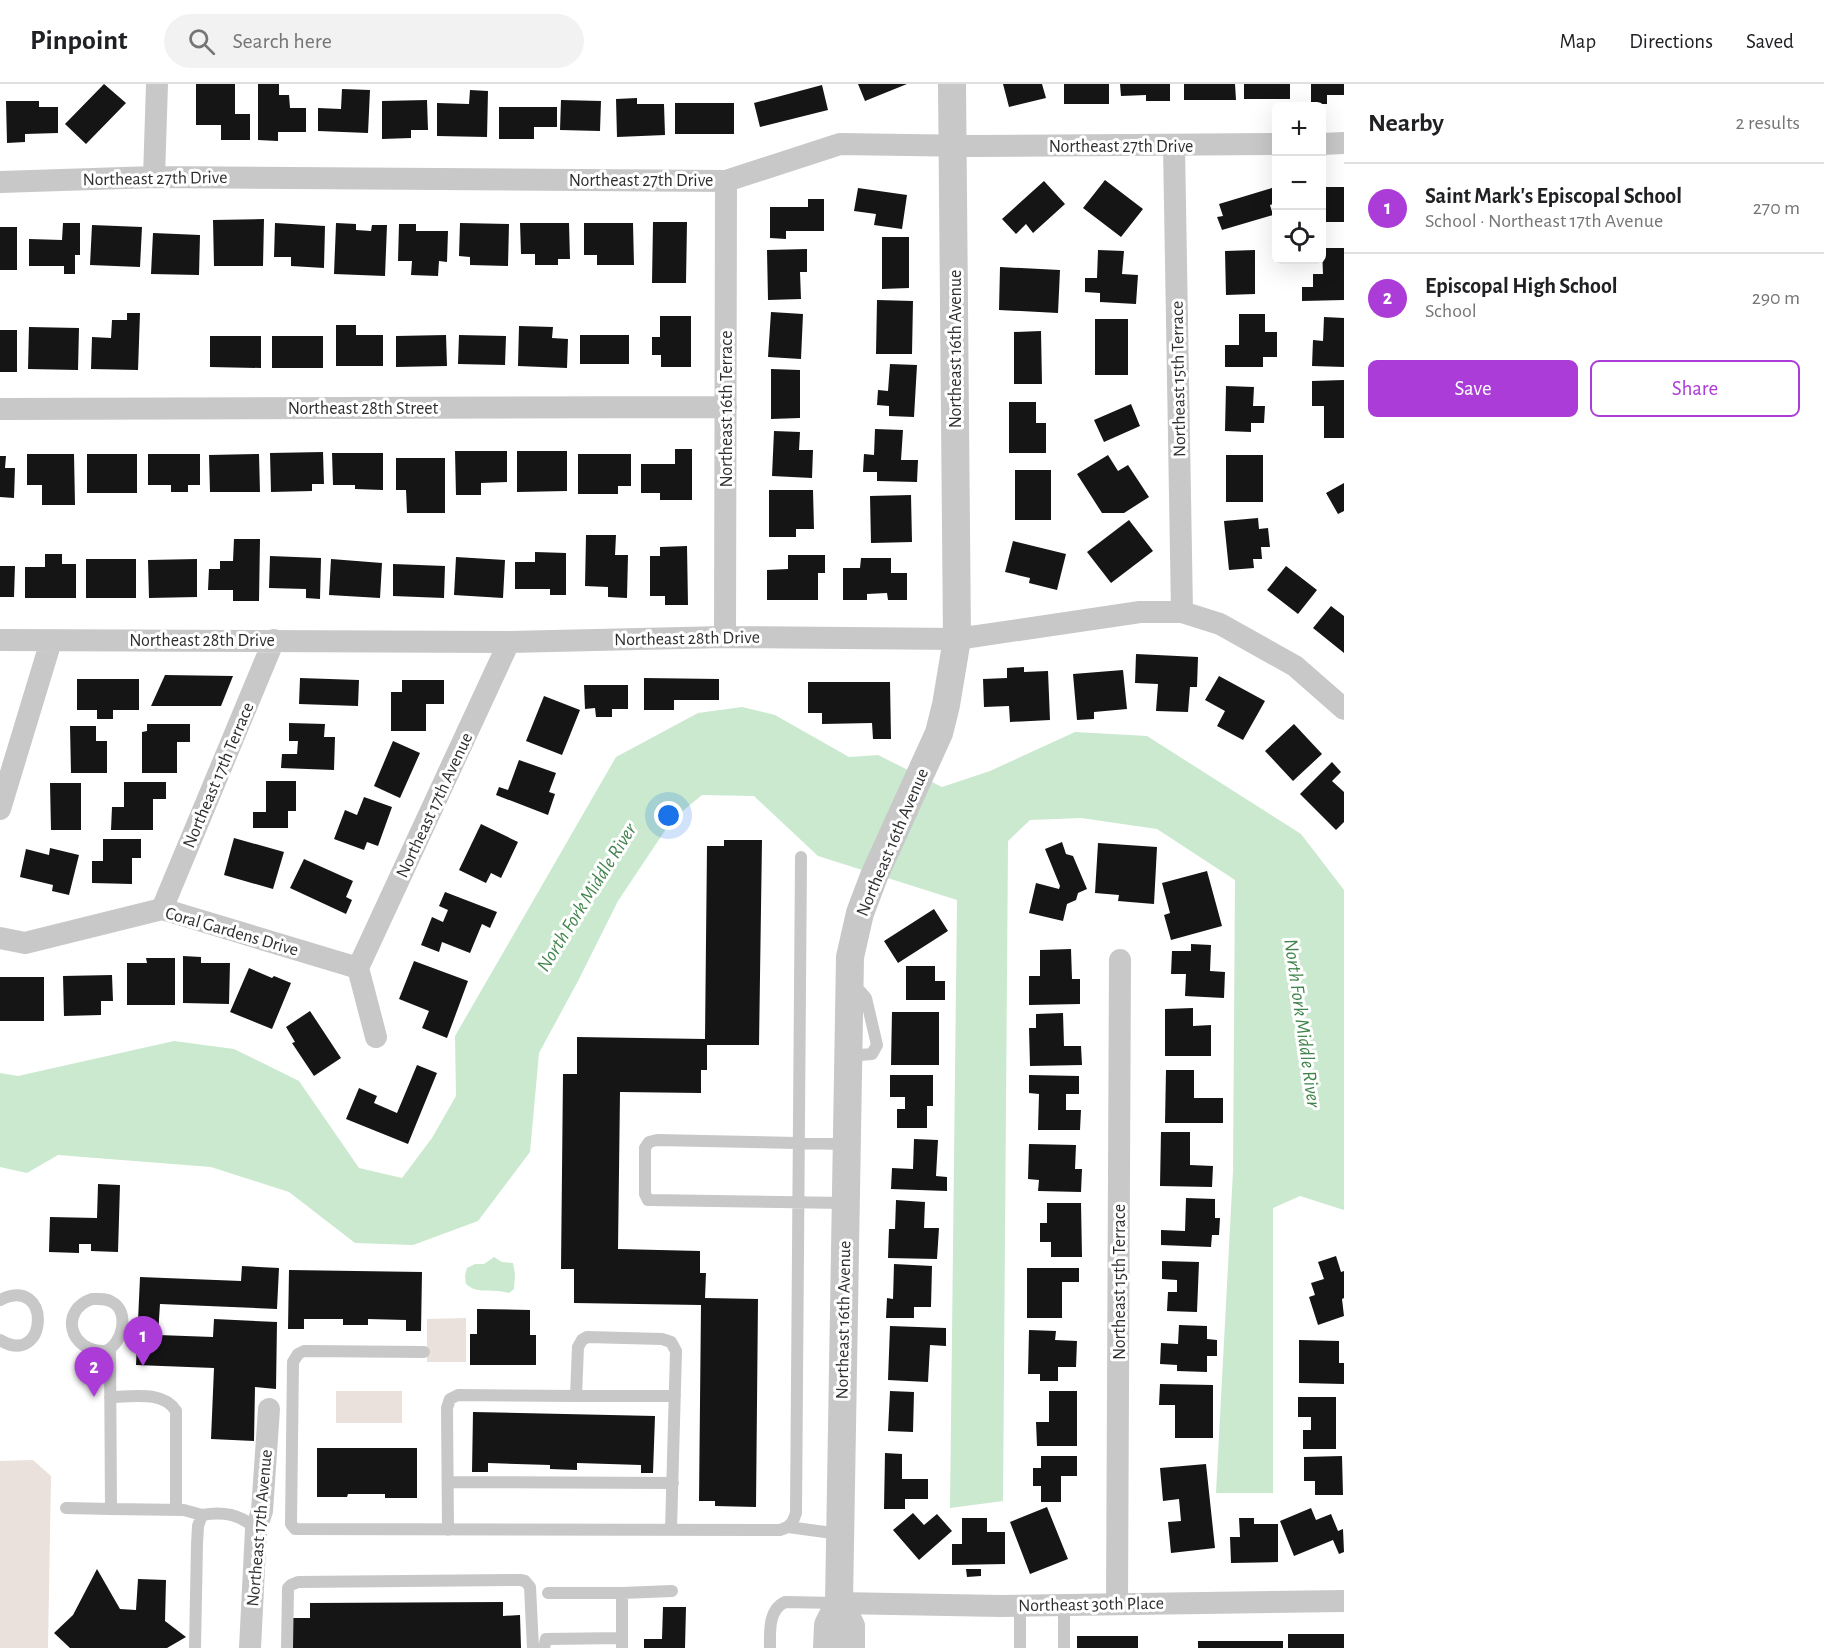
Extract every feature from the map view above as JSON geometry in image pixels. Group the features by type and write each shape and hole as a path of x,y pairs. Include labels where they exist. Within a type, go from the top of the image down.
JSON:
{"street":[{"path":"154,177 157,84"},
{"name":"Northeast 16th Avenue","path":"827,1648 828,1625 839,1603 845,1144 850,957 874,876 939,733 948,696 957,639 952,84"},
{"path":"1326,144 1344,143"},
{"name":"Northeast 27th Drive","path":"0,182 154,177 726,181 840,144 953,146 1272,144"},
{"name":"Northeast 15th Terrace","path":"1174,146 1182,612"},
{"name":"Northeast 16th Terrace","path":"725,637 726,181"},
{"name":"Northeast 28th Street","path":"0,409 726,407"},
{"name":"Northeast 28th Drive","path":"0,640 509,642 725,637 957,639 1140,612 1182,612 1220,624 1295,666 1344,709"},
{"name":"Northeast 17th Terrace","path":"162,909 274,640"},
{"path":"0,809 51,641"},
{"name":"Northeast 17th Avenue","path":"358,968 509,642"},
{"name":"Coral Gardens Drive","path":"0,938 25,943 162,909 358,968"},
{"name":"Northeast 15th Terrace","path":"1117,1604 1120,960"},
{"path":"358,968 376,1037"},
{"name":"Northeast 17th Avenue","path":"250,1648 255,1529 262,1511 269,1408"},
{"name":"Northeast 30th Place","path":"839,1603 1020,1606 1344,1601"},
{"name":"Northeast 16th Avenue","path":"839,1603 851,1626 851,1648"}],"lane":[{"path":"424,1352 304,1351 298,1354 293,1362 291,1524 296,1529 304,1531 780,1530 794,1522 796,1513 801,857"},
{"path":"845,1144 657,1140 649,1142 645,1148 645,1194 648,1200 845,1203"},
{"path":"0,1300 8,1296 23,1297 36,1306 39,1322 34,1336 27,1342 10,1345 0,1340"},
{"path":"104,1299 118,1306 122,1330 115,1345 110,1349 86,1348 76,1339 73,1315 83,1302 104,1299"},
{"path":"576,1396 578,1347 587,1337 662,1339 671,1342 676,1351 671,1530"},
{"path":"110,1349 111,1509"},
{"path":"448,1530 447,1408 450,1399 458,1395 675,1396"},
{"path":"110,1397 156,1397 169,1402 176,1411 176,1510"},
{"path":"448,1482 672,1483"},
{"path":"66,1508 176,1510 202,1515 217,1512 228,1513 240,1518 255,1529"},
{"path":"195,1648 196,1544 202,1515"},
{"path":"788,1527 840,1534"},
{"path":"287,1648 288,1588 298,1582 520,1580 525,1581 530,1587 533,1648"},
{"path":"548,1593 672,1592"},
{"path":"544,1648 546,1639 622,1643 622,1593"},
{"path":"770,1648 772,1614 777,1605 784,1602 839,1603"},
{"path":"1064,1605 1064,1648"},
{"path":"1020,1606 1020,1648"}],"shaded area":[{"path":"466,1318 466,1362 427,1362 427,1319"},
{"path":"336,1391 402,1391 402,1423 336,1423"},
{"path":"33,1460 51,1476 48,1648 0,1648 0,1461"}],"water":[{"name":"North Fork Middle River","path":"742,707 775,715 849,757 878,755 942,787 990,771 1075,732 1147,736 1301,834 1344,890 1344,1210 1300,1196 1273,1208 1273,1493 1216,1493 1233,1171 1235,880 1157,829 1081,818 1030,820 1008,841 1003,1501 950,1508 957,900 818,856 754,796 702,795 672,820 618,901 539,1053 530,1152 478,1221 413,1245 355,1243 289,1192 211,1167 58,1155 27,1173 0,1167 0,1073 18,1076 174,1041 234,1049 299,1081 359,1168 402,1178 432,1138 456,1096 455,1036 616,757 698,713"},
{"path":"494,1257 502,1262 513,1263 514,1289 509,1293 475,1289 466,1284 467,1268 475,1264 484,1264"}],"building":[{"path":"104,84 126,103 86,144 65,124"},
{"path":"196,84 235,84 235,114 250,114 250,140 221,140 221,125 196,125"},
{"path":"258,84 279,84 279,95 289,95 290,108 306,108 306,132 278,132 278,141 258,140"},
{"path":"858,84 907,84 865,101"},
{"path":"1003,84 1042,84 1046,98 1009,107"},
{"path":"1064,84 1109,84 1109,104 1064,104"},
{"path":"1120,84 1170,84 1170,101 1146,101 1146,95 1121,96"},
{"path":"1184,84 1235,84 1236,100 1184,100"},
{"path":"1244,84 1290,84 1290,99 1244,99"},
{"path":"1311,84 1344,84 1344,95 1327,95 1327,104 1326,102 1311,102"},
{"path":"822,85 828,110 760,127 754,103"},
{"path":"342,89 370,90 368,133 318,131 318,108 341,109"},
{"path":"470,90 488,91 487,137 437,136 437,103 469,104"},
{"path":"637,98 637,104 664,104 665,135 617,137 616,99"},
{"path":"427,100 428,130 411,130 411,138 382,139 382,101"},
{"path":"561,100 601,101 600,131 560,130"},
{"path":"6,101 39,101 39,107 58,107 58,133 25,134 25,142 7,143"},
{"path":"675,103 734,103 734,134 675,134"},
{"path":"499,107 557,107 557,127 534,127 534,139 499,139"},
{"path":"1105,180 1143,209 1121,237 1083,208"},
{"path":"1044,181 1065,204 1033,233 1026,224 1016,234 1002,219"},
{"path":"1326,187 1344,187 1344,222 1326,222"},
{"path":"858,188 907,195 902,229 874,225 876,214 854,211"},
{"path":"1272,188 1272,204 1270,205 1272,215 1222,230 1217,217 1223,216 1219,204"},
{"path":"808,199 824,199 824,231 786,231 786,239 770,238 770,207 808,207"},
{"path":"264,219 263,266 214,266 213,220"},
{"path":"653,222 687,222 686,283 652,283"},
{"path":"63,223 80,223 80,255 75,255 75,274 64,274 64,266 29,266 29,239 62,240"},
{"path":"275,223 325,226 324,268 291,266 291,257 274,257"},
{"path":"336,223 356,224 356,230 371,231 372,225 387,225 385,276 334,274"},
{"path":"460,223 509,224 508,266 470,265 470,257 459,256"},
{"path":"520,223 569,223 570,259 558,259 558,265 535,265 535,254 521,254"},
{"path":"584,223 633,223 634,265 597,265 597,255 584,255"},
{"path":"399,224 416,224 416,231 448,231 447,262 439,261 438,276 411,275 412,261 398,261"},
{"path":"92,225 142,227 140,267 90,265"},
{"path":"0,227 17,227 17,270 0,270"},
{"path":"153,233 200,235 199,275 151,274"},
{"path":"882,237 909,237 909,288 882,289"},
{"path":"1326,248 1344,248 1344,300 1302,301 1302,287 1313,287 1313,274 1323,274 1323,264 1326,264"},
{"path":"807,249 807,272 800,272 801,299 768,300 767,250"},
{"path":"1098,250 1124,251 1122,274 1138,275 1136,304 1100,302 1100,293 1085,292 1085,278 1097,278"},
{"path":"1255,250 1255,294 1226,295 1225,251"},
{"path":"1000,267 1060,270 1058,313 999,310"},
{"path":"877,300 913,301 912,354 876,354"},
{"path":"771,312 803,314 801,359 768,357"},
{"path":"127,313 140,313 138,370 91,369 92,337 111,338 112,320 127,320"},
{"path":"1239,314 1265,314 1265,332 1277,332 1277,357 1263,357 1263,367 1225,367 1225,345 1239,345"},
{"path":"660,316 691,316 691,367 661,367 661,355 652,355 652,337 660,337"},
{"path":"1324,317 1344,318 1344,367 1312,366 1313,340 1323,341"},
{"path":"1095,319 1128,319 1128,375 1095,375"},
{"path":"336,325 356,325 356,335 383,335 383,366 336,366"},
{"path":"519,326 553,327 552,338 568,339 567,368 518,366"},
{"path":"29,327 79,328 78,370 28,369"},
{"path":"0,330 17,330 17,372 0,372"},
{"path":"1041,331 1042,384 1014,384 1014,332"},
{"path":"446,335 447,366 396,367 396,336"},
{"path":"459,335 506,336 505,365 458,364"},
{"path":"580,335 629,335 629,364 580,364"},
{"path":"210,336 261,336 261,368 210,367"},
{"path":"272,336 323,336 323,368 272,368"},
{"path":"890,364 917,365 914,417 889,416 889,406 877,405 878,390 888,391"},
{"path":"771,369 800,370 800,418 771,419"},
{"path":"1344,380 1344,438 1324,438 1324,406 1312,406 1312,381"},
{"path":"1226,386 1254,387 1253,406 1265,406 1264,423 1251,423 1251,432 1225,431"},
{"path":"1009,402 1036,402 1036,423 1046,423 1046,453 1009,453"},
{"path":"1131,404 1140,426 1104,442 1094,420"},
{"path":"875,429 903,430 901,460 918,460 917,482 877,481 877,472 863,472 864,454 874,455"},
{"path":"774,431 800,432 799,450 813,450 812,478 772,476"},
{"path":"675,449 692,449 692,500 660,500 660,493 641,493 641,464 675,464"},
{"path":"455,451 507,451 507,482 481,483 481,495 456,495"},
{"path":"517,451 567,451 567,491 517,492"},
{"path":"323,452 324,484 312,484 312,491 271,492 270,453"},
{"path":"332,453 383,453 383,490 355,489 355,485 333,485"},
{"path":"27,454 74,454 75,505 42,505 42,485 27,485"},
{"path":"87,454 137,454 137,493 87,493"},
{"path":"148,454 200,454 200,485 188,485 188,492 171,492 171,485 148,485"},
{"path":"259,454 260,492 210,492 209,455"},
{"path":"578,454 631,454 631,486 618,486 618,494 578,494"},
{"path":"1108,455 1118,471 1128,465 1149,497 1124,513 1102,513 1077,474"},
{"path":"1226,455 1263,455 1263,502 1226,502"},
{"path":"0,456 6,456 5,468 15,468 14,498 0,497"},
{"path":"396,458 445,458 445,513 407,513 406,490 396,490"},
{"path":"1015,470 1051,470 1051,520 1015,520"},
{"path":"1344,483 1344,511 1338,514 1326,493"},
{"path":"769,490 813,490 814,529 796,529 796,537 769,537"},
{"path":"911,495 912,542 871,543 870,496"},
{"path":"1258,518 1259,529 1268,528 1270,547 1261,547 1262,559 1253,559 1254,568 1229,570 1224,521"},
{"path":"1129,520 1153,551 1111,583 1087,552"},
{"path":"586,535 616,535 615,555 628,555 627,598 608,597 608,587 585,586"},
{"path":"234,539 260,539 259,601 233,601 233,590 208,590 209,569 220,569 220,561 233,561"},
{"path":"1013,541 1066,554 1057,590 1029,583 1030,578 1005,572"},
{"path":"687,546 688,605 665,605 665,596 650,596 650,556 660,556 660,547"},
{"path":"535,552 566,553 566,595 550,595 550,589 515,589 515,562 535,562"},
{"path":"45,554 62,554 62,564 76,564 76,598 25,598 25,567 45,567"},
{"path":"788,555 825,555 825,573 818,573 818,600 767,600 767,570 788,569"},
{"path":"270,556 321,558 320,599 306,598 306,589 269,588"},
{"path":"456,557 505,560 503,598 454,595"},
{"path":"861,558 891,558 891,573 907,573 907,600 888,600 887,593 867,594 867,600 843,600 843,568 860,568"},
{"path":"86,559 136,559 136,598 86,598"},
{"path":"197,559 197,597 149,598 148,560"},
{"path":"331,559 382,563 380,598 329,595"},
{"path":"393,564 445,566 444,598 393,596"},
{"path":"0,566 15,566 14,597 0,597"},
{"path":"1286,566 1317,590 1298,614 1267,590"},
{"path":"1331,606 1344,616 1344,653 1313,628"},
{"path":"1136,654 1198,657 1197,687 1190,687 1188,712 1156,711 1158,684 1135,683"},
{"path":"1024,667 1024,672 1048,671 1050,720 1010,722 1009,706 984,707 983,679 1007,678 1007,668"},
{"path":"1123,670 1127,709 1094,712 1094,719 1077,720 1073,674"},
{"path":"165,675 233,676 221,706 151,706"},
{"path":"1219,676 1265,701 1243,740 1217,726 1225,711 1205,700"},
{"path":"300,678 359,680 358,706 299,704"},
{"path":"644,678 719,679 719,700 674,700 674,710 644,710"},
{"path":"77,679 139,679 139,710 113,710 113,719 97,719 97,710 77,710"},
{"path":"402,680 444,680 444,704 426,704 426,731 391,731 391,692 402,692"},
{"path":"808,682 890,682 891,739 873,739 872,723 822,724 822,713 808,713"},
{"path":"584,685 628,685 628,709 612,709 612,717 596,717 595,708 585,709"},
{"path":"544,696 580,710 562,755 526,741"},
{"path":"289,723 325,724 324,737 335,737 334,770 281,768 282,754 297,754 298,741 289,741"},
{"path":"147,724 190,724 190,742 177,742 177,773 142,773 142,732 147,731"},
{"path":"1294,724 1322,754 1293,781 1265,751"},
{"path":"70,726 96,726 96,741 107,741 107,773 71,773"},
{"path":"393,741 420,753 400,798 374,786"},
{"path":"519,760 556,773 549,792 555,794 548,815 496,795 499,787 508,790"},
{"path":"1332,762 1341,772 1332,781 1344,792 1344,822 1336,830 1300,794"},
{"path":"266,781 296,781 296,811 288,811 288,828 253,828 253,812 266,812"},
{"path":"124,782 166,782 166,799 153,799 153,830 111,830 112,807 124,807"},
{"path":"50,783 81,783 81,830 51,830"},
{"path":"364,797 392,807 378,846 367,842 364,850 334,839 345,810 357,815"},
{"path":"481,824 518,842 501,878 491,873 486,883 459,870"},
{"path":"234,838 284,852 273,889 224,875"},
{"path":"103,839 141,839 141,858 132,858 132,884 92,883 92,861 103,861"},
{"path":"724,840 762,840 759,1045 707,1045 707,1070 701,1070 701,1093 620,1092 618,1249 700,1251 700,1273 706,1273 705,1298 758,1299 756,1507 715,1506 715,1501 699,1501 701,1305 574,1303 574,1269 561,1269 563,1074 577,1074 577,1037 705,1039 707,846 724,846"},
{"path":"1062,842 1066,854 1073,856 1087,889 1078,893 1076,900 1067,904 1063,921 1029,913 1036,883 1059,889 1060,886 1045,849"},
{"path":"1098,843 1157,847 1154,904 1118,901 1119,895 1095,893"},
{"path":"50,848 79,855 69,895 52,891 53,885 20,877 26,849 49,855"},
{"path":"304,859 353,881 346,897 352,900 346,914 290,888"},
{"path":"1207,871 1222,926 1171,940 1164,915 1170,913 1162,883"},
{"path":"445,892 497,912 490,928 482,924 470,953 442,942 439,952 421,945 432,917 443,922 448,910 439,906"},
{"path":"934,909 948,931 898,963 884,941"},
{"path":"1191,944 1211,945 1210,971 1225,972 1224,998 1185,996 1186,974 1171,974 1172,951 1191,951"},
{"path":"1071,949 1072,979 1080,979 1080,1004 1029,1005 1029,976 1040,976 1040,950"},
{"path":"183,956 201,957 201,963 230,963 229,1004 183,1003"},
{"path":"146,958 175,958 175,1005 127,1005 127,963 147,963"},
{"path":"414,961 468,981 447,1038 422,1028 429,1011 399,999"},
{"path":"906,966 935,966 935,981 945,981 945,1000 906,1000"},
{"path":"249,968 291,983 272,1029 230,1012"},
{"path":"112,975 113,1001 101,1001 101,1015 64,1016 63,976"},
{"path":"0,977 44,977 44,1021 0,1021"},
{"path":"1193,1008 1193,1026 1211,1025 1211,1056 1165,1056 1165,1009"},
{"path":"310,1011 341,1058 314,1076 292,1043 295,1042 286,1027"},
{"path":"892,1012 939,1012 939,1065 891,1065"},
{"path":"1063,1013 1064,1046 1081,1046 1082,1065 1030,1066 1029,1028 1036,1028 1036,1014"},
{"path":"417,1065 437,1073 408,1144 346,1119 359,1088 377,1096 374,1103 397,1113"},
{"path":"1166,1070 1194,1070 1194,1098 1223,1098 1223,1123 1165,1123"},
{"path":"890,1075 933,1075 933,1106 927,1106 927,1128 897,1128 897,1109 905,1109 905,1097 890,1097"},
{"path":"1029,1075 1079,1076 1079,1094 1066,1094 1066,1110 1081,1110 1080,1130 1038,1130 1039,1094 1029,1093"},
{"path":"1161,1132 1190,1132 1190,1165 1213,1166 1212,1187 1160,1186"},
{"path":"914,1139 938,1140 936,1176 947,1177 947,1191 891,1189 892,1168 913,1169"},
{"path":"1029,1144 1076,1145 1075,1169 1082,1169 1081,1192 1038,1191 1039,1180 1028,1179"},
{"path":"98,1184 120,1185 118,1252 91,1251 91,1244 79,1244 79,1253 49,1252 50,1217 97,1218"},
{"path":"1186,1198 1215,1199 1215,1218 1220,1218 1219,1235 1212,1235 1211,1247 1161,1245 1161,1230 1185,1231"},
{"path":"896,1200 925,1202 924,1228 939,1228 937,1259 888,1258 889,1229 895,1229"},
{"path":"1047,1203 1081,1203 1082,1257 1051,1257 1051,1242 1040,1242 1040,1223 1047,1223"},
{"path":"1336,1256 1341,1272 1344,1271 1344,1298 1342,1299 1344,1316 1318,1325 1309,1297 1315,1295 1311,1283 1324,1279 1318,1262"},
{"path":"1162,1261 1199,1262 1197,1312 1167,1311 1168,1292 1177,1292 1177,1280 1162,1279"},
{"path":"894,1264 932,1266 931,1307 914,1307 914,1318 886,1318 887,1298 893,1299"},
{"path":"242,1266 279,1268 277,1309 160,1304 158,1335 213,1337 214,1319 277,1322 276,1389 255,1387 254,1441 211,1439 214,1368 136,1365 140,1277 241,1281"},
{"path":"1027,1268 1079,1268 1079,1282 1062,1282 1062,1318 1027,1318"},
{"path":"289,1270 422,1272 421,1331 406,1331 406,1320 368,1319 368,1325 343,1325 343,1319 304,1319 304,1329 288,1329"},
{"path":"477,1309 530,1310 530,1335 536,1335 536,1365 470,1365 470,1334 477,1334"},
{"path":"1179,1325 1207,1326 1207,1339 1217,1340 1217,1356 1207,1356 1207,1372 1177,1371 1177,1365 1160,1364 1161,1343 1178,1344"},
{"path":"890,1326 946,1328 946,1346 930,1345 928,1382 888,1380"},
{"path":"1029,1330 1056,1331 1055,1340 1077,1341 1076,1367 1058,1367 1058,1381 1040,1381 1040,1374 1028,1374"},
{"path":"1299,1340 1339,1341 1339,1363 1344,1363 1344,1384 1299,1383"},
{"path":"1160,1384 1213,1385 1213,1438 1175,1438 1175,1405 1159,1405"},
{"path":"890,1391 914,1392 913,1432 888,1431"},
{"path":"1049,1391 1077,1391 1077,1446 1037,1446 1036,1422 1049,1422"},
{"path":"1298,1397 1336,1397 1336,1449 1303,1449 1303,1430 1311,1430 1311,1417 1298,1417"},
{"path":"473,1412 655,1416 653,1473 641,1473 641,1465 577,1463 577,1470 550,1469 550,1465 488,1463 488,1472 472,1472"},
{"path":"317,1448 417,1448 417,1498 385,1498 385,1494 317,1497"},
{"path":"885,1453 902,1454 902,1479 928,1479 928,1499 905,1499 905,1509 884,1509"},
{"path":"1041,1456 1077,1456 1077,1476 1061,1476 1061,1502 1041,1502 1041,1486 1033,1486 1033,1468 1041,1468"},
{"path":"1342,1456 1343,1495 1315,1495 1315,1481 1304,1481 1304,1457"},
{"path":"1206,1464 1215,1548 1171,1553 1168,1522 1181,1521 1179,1499 1163,1501 1160,1468"},
{"path":"1047,1507 1068,1559 1030,1574 1010,1522"},
{"path":"1311,1508 1316,1520 1331,1514 1338,1531 1343,1529 1344,1552 1339,1554 1333,1540 1294,1556 1280,1521"},
{"path":"913,1513 924,1525 937,1514 952,1531 919,1560 893,1530"},
{"path":"962,1518 987,1518 987,1532 1005,1532 1005,1564 952,1565 952,1544 962,1544"},
{"path":"1239,1518 1254,1518 1254,1524 1278,1524 1278,1562 1231,1563 1230,1537 1240,1537"},
{"path":"97,1569 120,1609 136,1610 138,1579 166,1580 165,1621 186,1637 167,1648 70,1648 54,1633 73,1615"},
{"path":"966,1569 981,1569 981,1576 967,1577"},
{"path":"503,1602 503,1616 520,1615 521,1648 292,1648 292,1618 310,1618 310,1603"},
{"path":"663,1607 686,1607 685,1648 644,1648 644,1639 662,1639"},
{"path":"1288,1634 1344,1634 1344,1648 1288,1648"},
{"path":"1077,1636 1138,1636 1138,1648 1077,1648"},
{"path":"1198,1641 1283,1641 1283,1648 1198,1648"}],"place":[{"name":"Saint Mark's Episcopal School","path":"143,1366"},
{"name":"Episcopal High School","path":"94,1397"}]}
